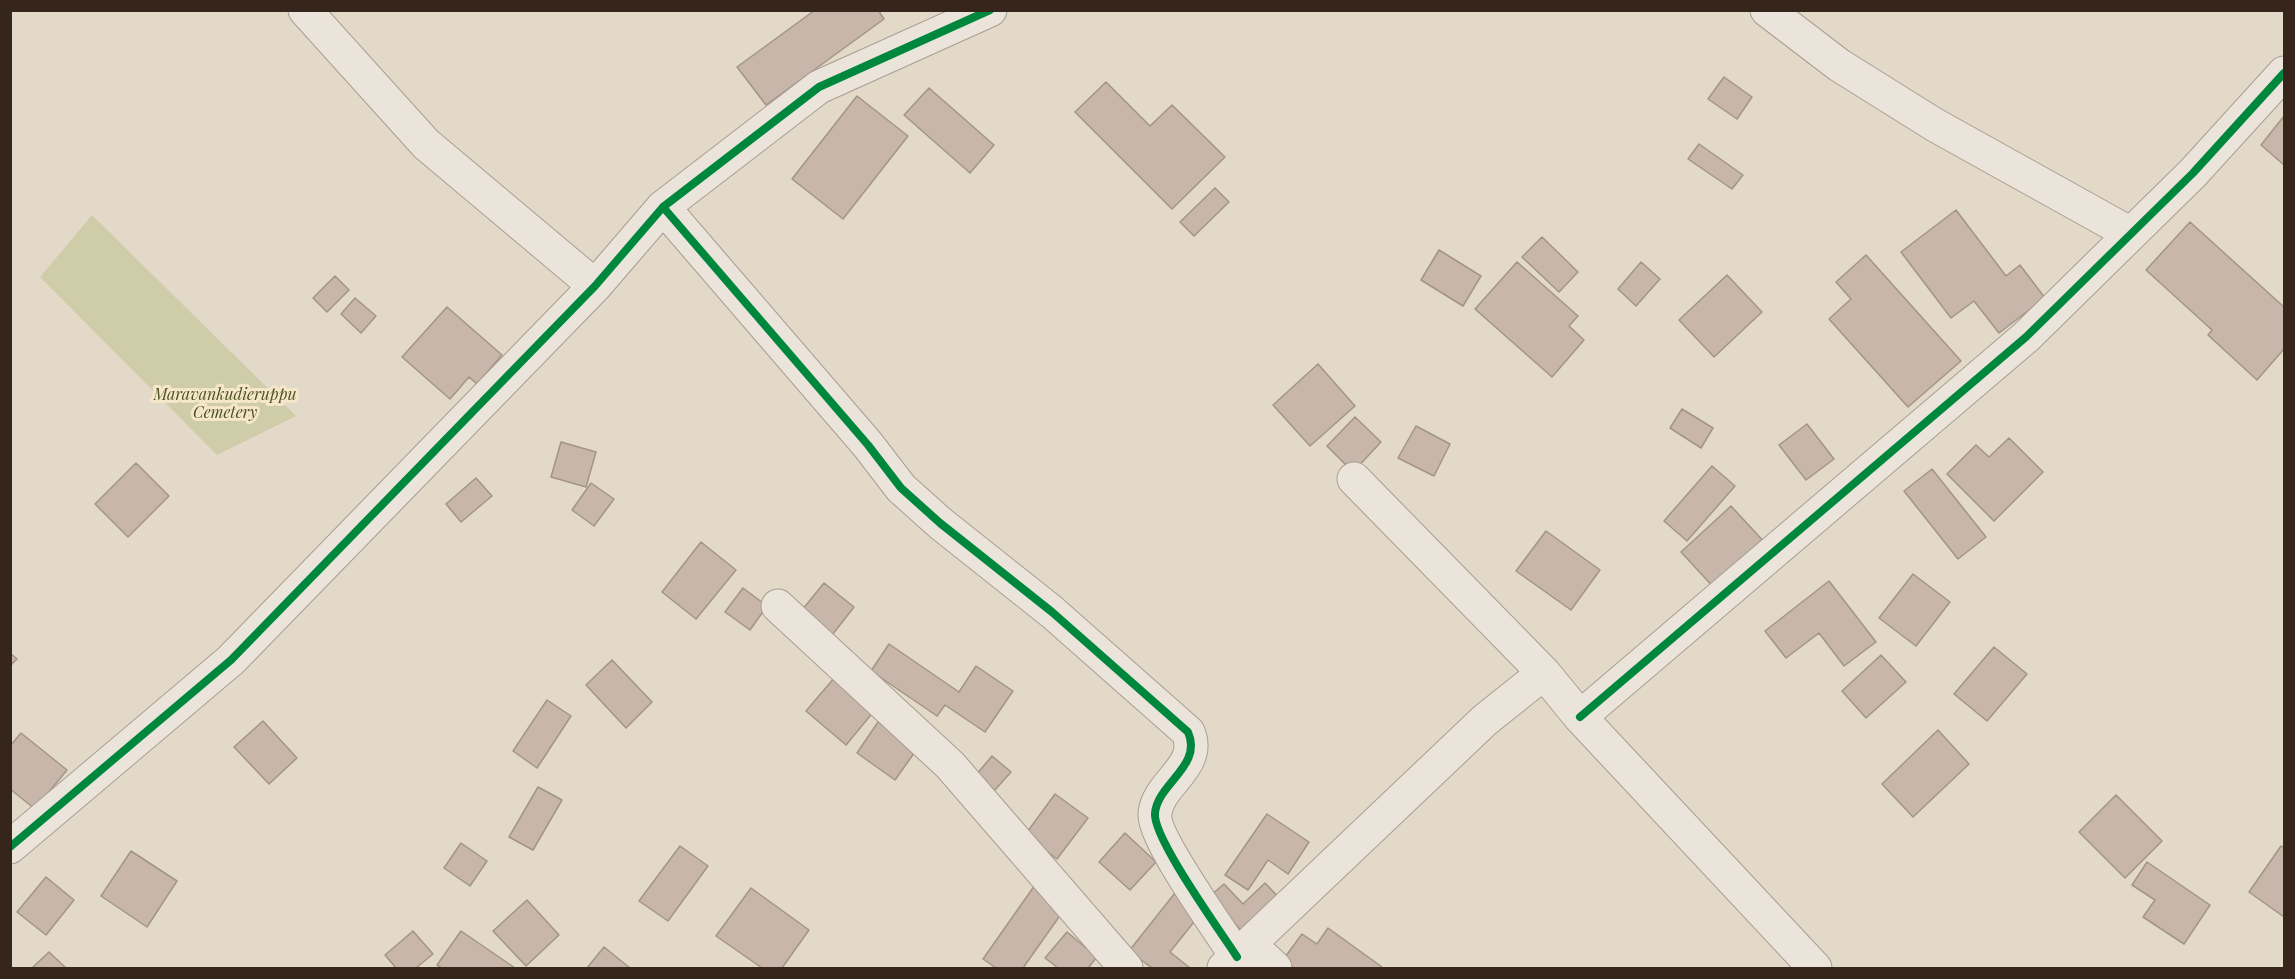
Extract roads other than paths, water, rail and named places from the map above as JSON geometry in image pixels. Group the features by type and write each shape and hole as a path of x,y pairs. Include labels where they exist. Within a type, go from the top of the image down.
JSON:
{"street":[{"path":"305,10 426,144 595,286"},
{"path":"10,847 231,660 595,286 663,207 819,87 990,10"},
{"path":"1767,10 1839,65 1935,126 2131,234"},
{"path":"1580,717 2026,337 2193,173 2284,73"},
{"path":"663,207 868,445 901,488 940,523 1052,612 1188,732 1193,743 1190,755 1158,803 1155,813 1157,827 1168,849 1237,957 1275,969"},
{"path":"1354,479 1544,674 1580,717 1815,969"},
{"path":"778,606 950,765 1126,969"},
{"path":"1237,957 1485,720 1544,674"}],"park label":[{"name":"Maravankudieruppu Cemetery","path":"225,404"}]}
